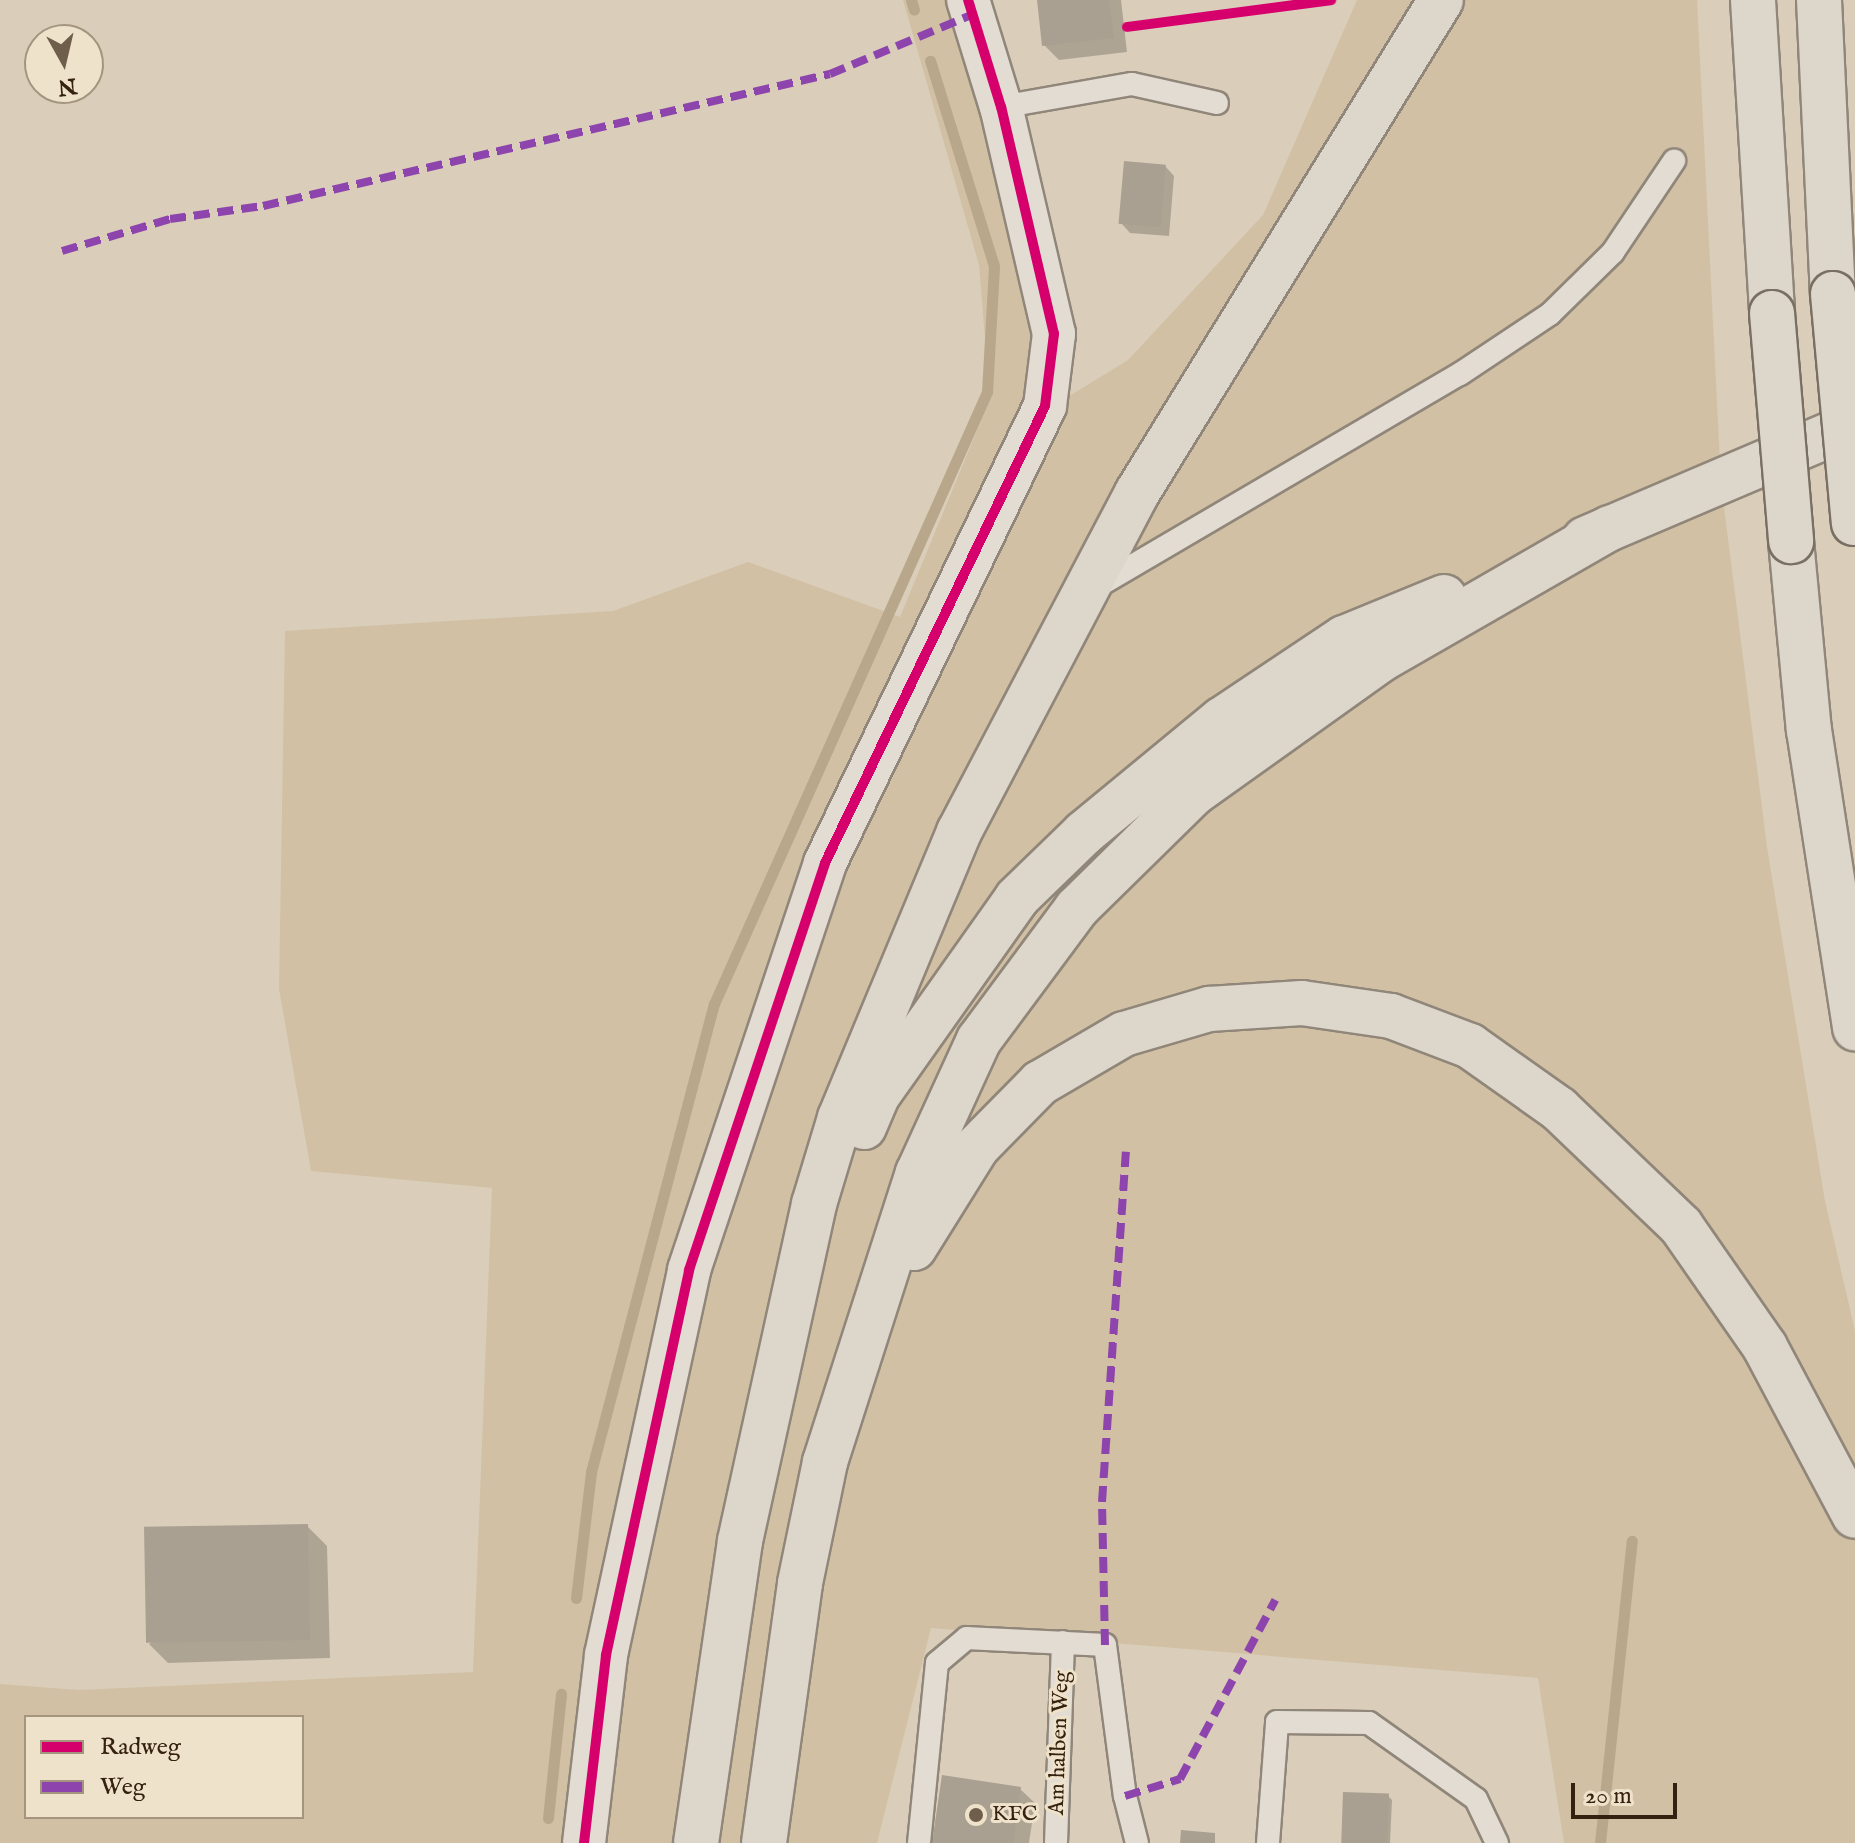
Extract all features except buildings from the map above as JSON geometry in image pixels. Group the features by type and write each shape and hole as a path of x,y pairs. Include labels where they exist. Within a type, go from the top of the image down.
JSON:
{"highway":[{"path":"696,1843 740,1541 814,1204 840,1118 959,832 1137,493 1441,0"},
{"path":"1753,0 1772,313 1809,730 1855,1028"},
{"path":"1819,0 1833,294 1854,528"},
{"path":"795,1296 877,1096 1017,898 1084,833 1221,720 1344,638 1855,424"},
{"path":"764,1843 800,1583 825,1462 918,1173 979,1040 1077,908 1194,793 1382,659 1610,528"},
{"path":"859,1353 935,1208 977,1147 1040,1083 1124,1034 1209,1009 1302,1003 1391,1016 1470,1046 1559,1109 1681,1226 1765,1347 1855,1516"}],"street":[{"path":"584,1843 606,1655 689,1270 825,863 1045,406 1054,334 1001,107 968,0"}],"lane":[{"path":"1001,107 1132,84 1217,103"},
{"path":"1084,594 1460,374 1550,314 1613,252 1674,161"},
{"path":"919,1843 937,1663 967,1638 1105,1645 1125,1796 1137,1843"},
{"name":"Am halben Weg","path":"1056,1843 1063,1642"},
{"path":"1268,1843 1277,1722 1293,1722 1369,1723 1476,1799 1497,1843"}],"shaded area":[{"path":"903,0 953,0 1058,403 1128,360 1263,215 1357,0 1697,0 1721,483 1767,847 1825,1201 1855,1331 1855,1843 1564,1843 1538,1678 931,1628 877,1843 0,1843 0,1684 79,1690 473,1672 492,1188 311,1171 279,989 285,631 613,611 748,562 900,617 990,399 979,265"}],"waterway":[{"path":"911,0 914,10"},
{"path":"576,1598 591,1472 714,1004 987,392 994,266 930,61"},
{"path":"1600,1843 1632,1541"},
{"path":"548,1818 561,1694"}],"marked path":[{"path":"62,251 170,219 263,206 830,74 971,15"},
{"path":"1105,1645 1102,1502 1126,1152"},
{"path":"1125,1796 1180,1779 1275,1600"}],"cycle path":[{"path":"584,1843 606,1655 689,1270 825,863 1045,406 1054,334 1001,107 968,0"},
{"path":"1127,27 1331,0"}],"place":[{"name":"KFC","path":"976,1815"}]}
